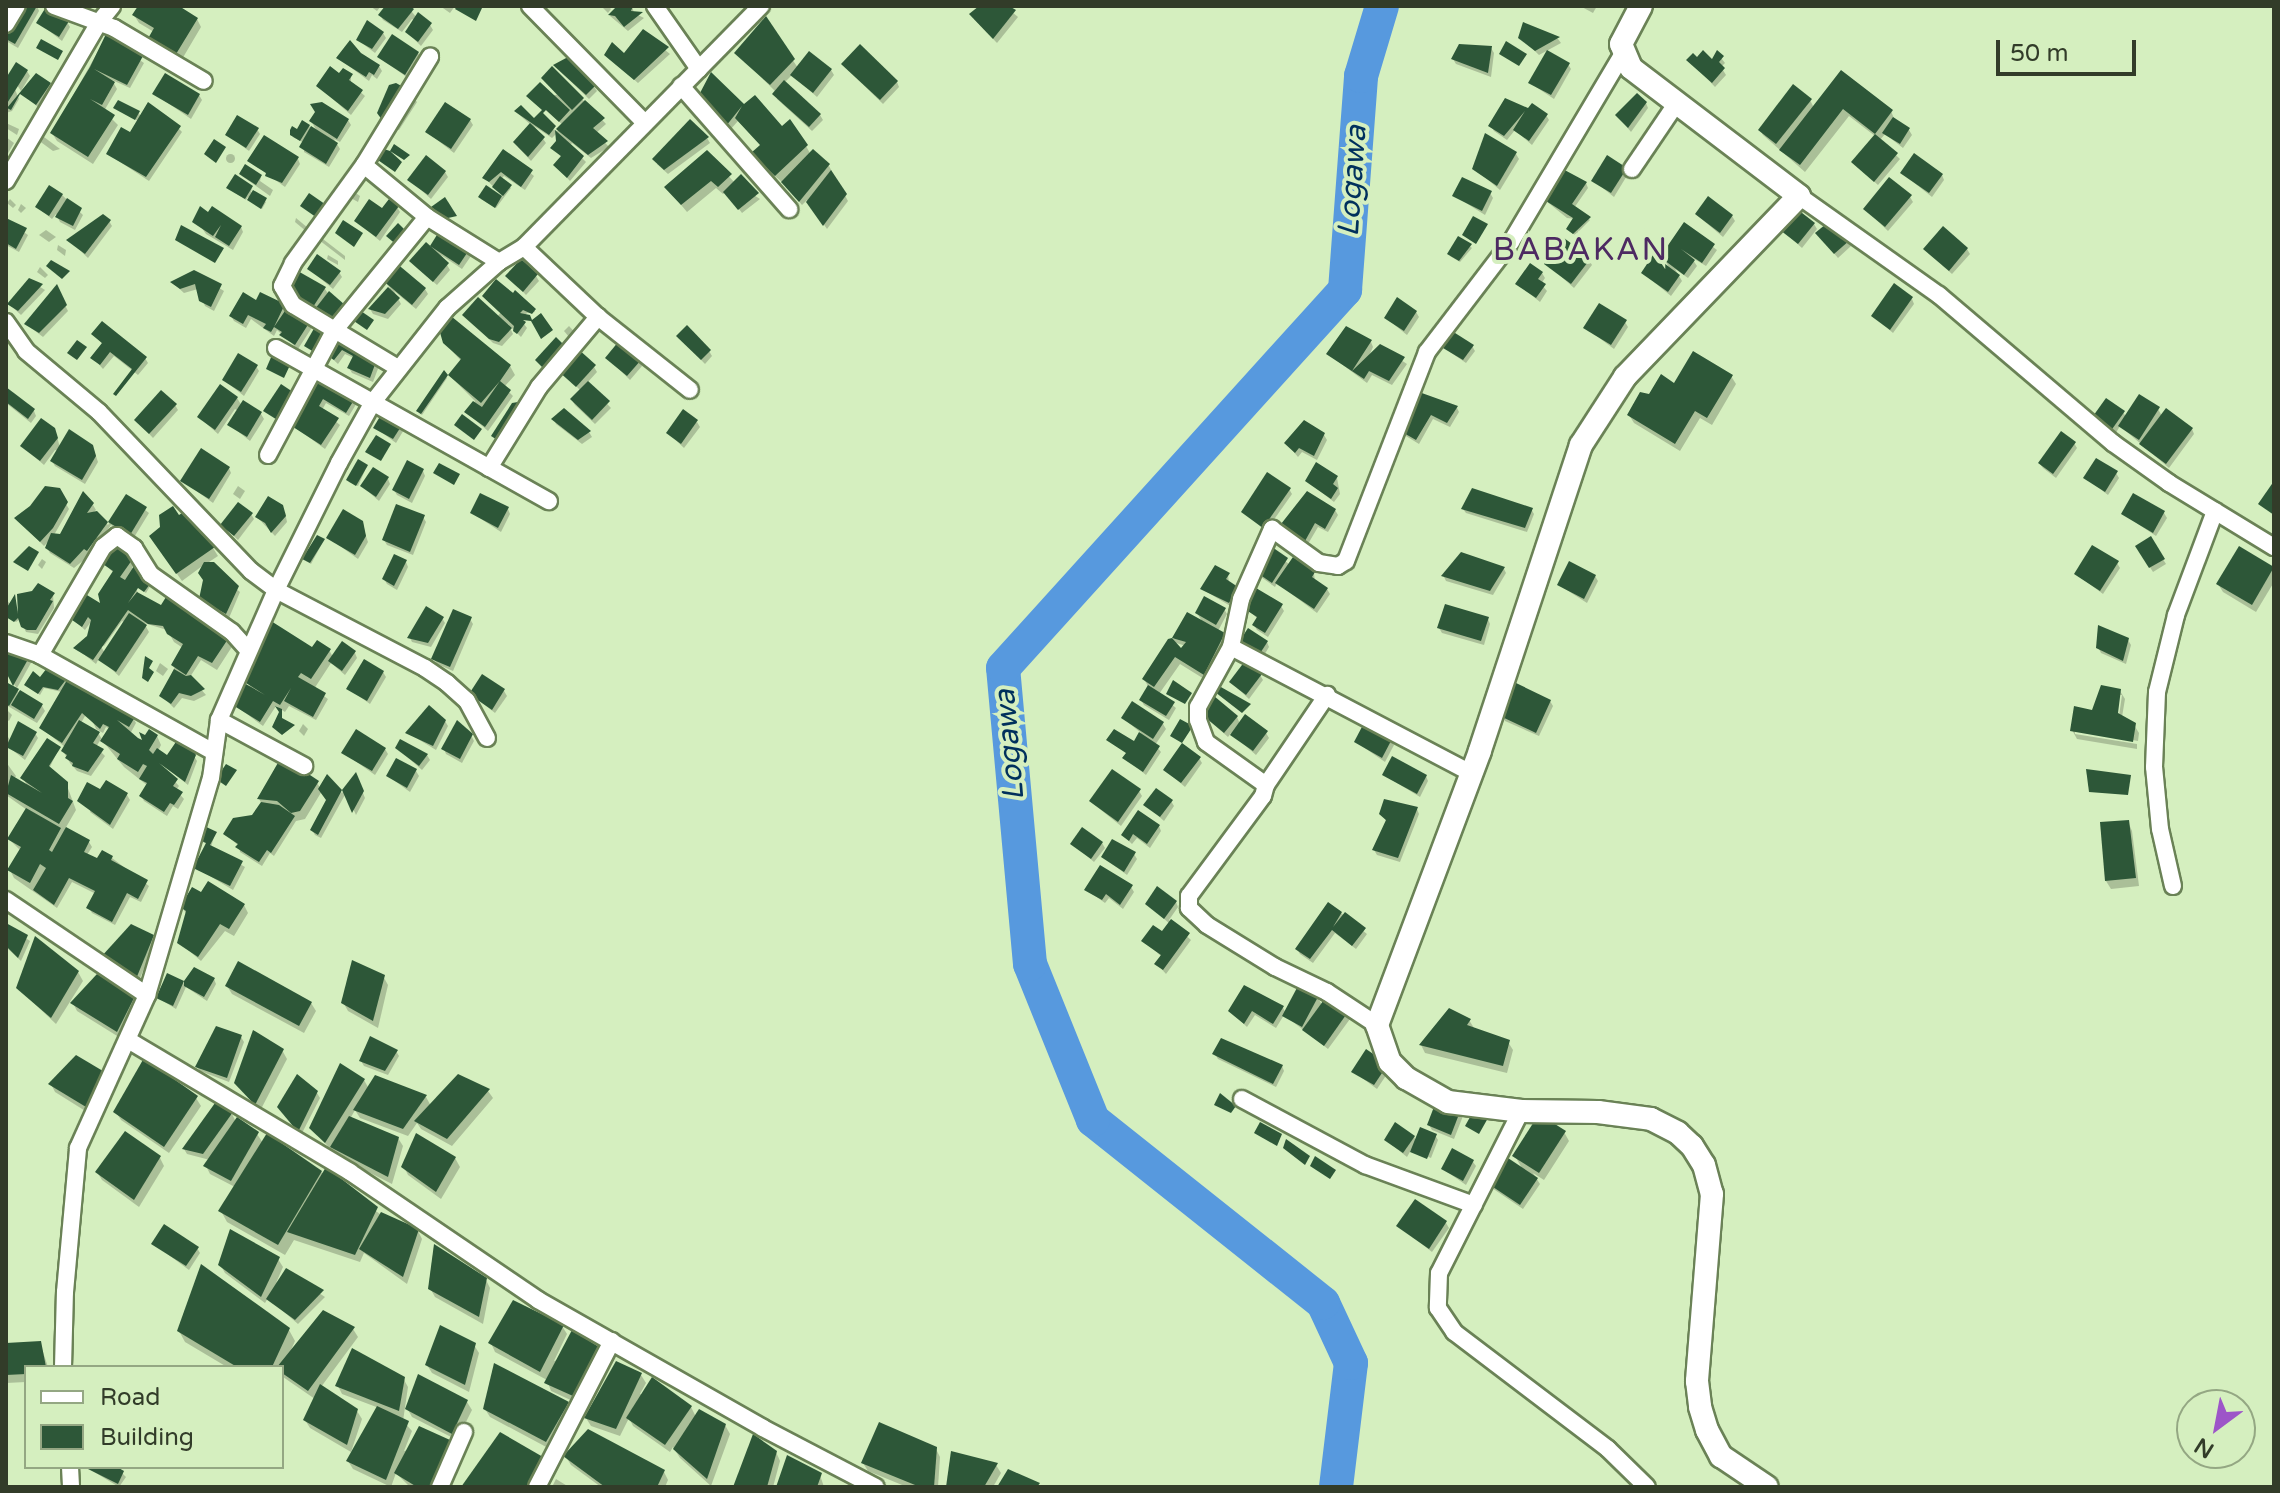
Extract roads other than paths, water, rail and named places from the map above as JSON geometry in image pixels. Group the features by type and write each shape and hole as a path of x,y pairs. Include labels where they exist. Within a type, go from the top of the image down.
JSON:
{"main road":[{"path":"1641,6 1625,32 1623,53 1641,77 1799,196 1625,377 1596,417 1570,475 1471,773 1377,1025 1390,1062 1425,1091 1466,1107 1598,1112 1651,1119 1678,1133 1698,1155 1712,1194 1697,1381 1700,1407 1707,1430 1721,1456 1767,1487"}],"street":[{"path":"6,24 17,6"},
{"path":"54,6 100,21 204,81"},
{"path":"6,181 100,21 112,6"},
{"path":"530,6 644,122"},
{"path":"655,6 699,69"},
{"path":"63,1365 65,1292 78,1148 147,995 211,778 212,751 219,720 276,590 373,402 447,308 499,262 524,247 761,6"},
{"path":"1266,785 1206,742 1200,730 1198,707 1231,647 1241,599 1272,529 1319,563 1338,566 1346,561 1427,352 1511,242 1623,53"},
{"path":"398,368 293,305 282,286 293,263 364,165 430,57"},
{"path":"681,86 789,209"},
{"path":"1632,169 1676,104"},
{"path":"364,165 427,217 499,262"},
{"path":"1799,196 1939,295 2113,443 2274,547"},
{"path":"268,455 317,369 334,331 427,217"},
{"path":"524,247 598,317 690,390"},
{"path":"489,468 539,387 598,317"},
{"path":"6,322 26,351 99,412 251,571 276,590 425,668 447,683 467,701 487,738"},
{"path":"276,348 549,501"},
{"path":"2173,886 2160,829 2154,767 2157,692 2176,615 2215,511"},
{"path":"40,655 103,547 117,536 134,548 150,574 232,632 248,650"},
{"path":"6,643 40,655 212,751"},
{"path":"1231,647 1471,773"},
{"path":"1327,695 1266,785 1263,796 1192,890 1189,908 1207,925 1275,967 1327,992 1377,1025"},
{"path":"219,720 304,766"},
{"path":"6,900 147,995"},
{"path":"128,1040 350,1172 538,1300 763,1428 876,1487"},
{"path":"1242,1099 1365,1165 1474,1205"},
{"path":"1521,1111 1437,1279 1438,1308 1454,1332 1608,1449 1647,1487"},
{"path":"537,1487 612,1341"},
{"path":"440,1487 464,1432"}],"waterway":[{"name":"Logawa","path":"1336,1487 1351,1363 1323,1303 1093,1120 1030,964 1003,668 1345,290 1361,76 1382,6"}],"district":[{"name":"BABAKAN","path":"1581,250"}]}
